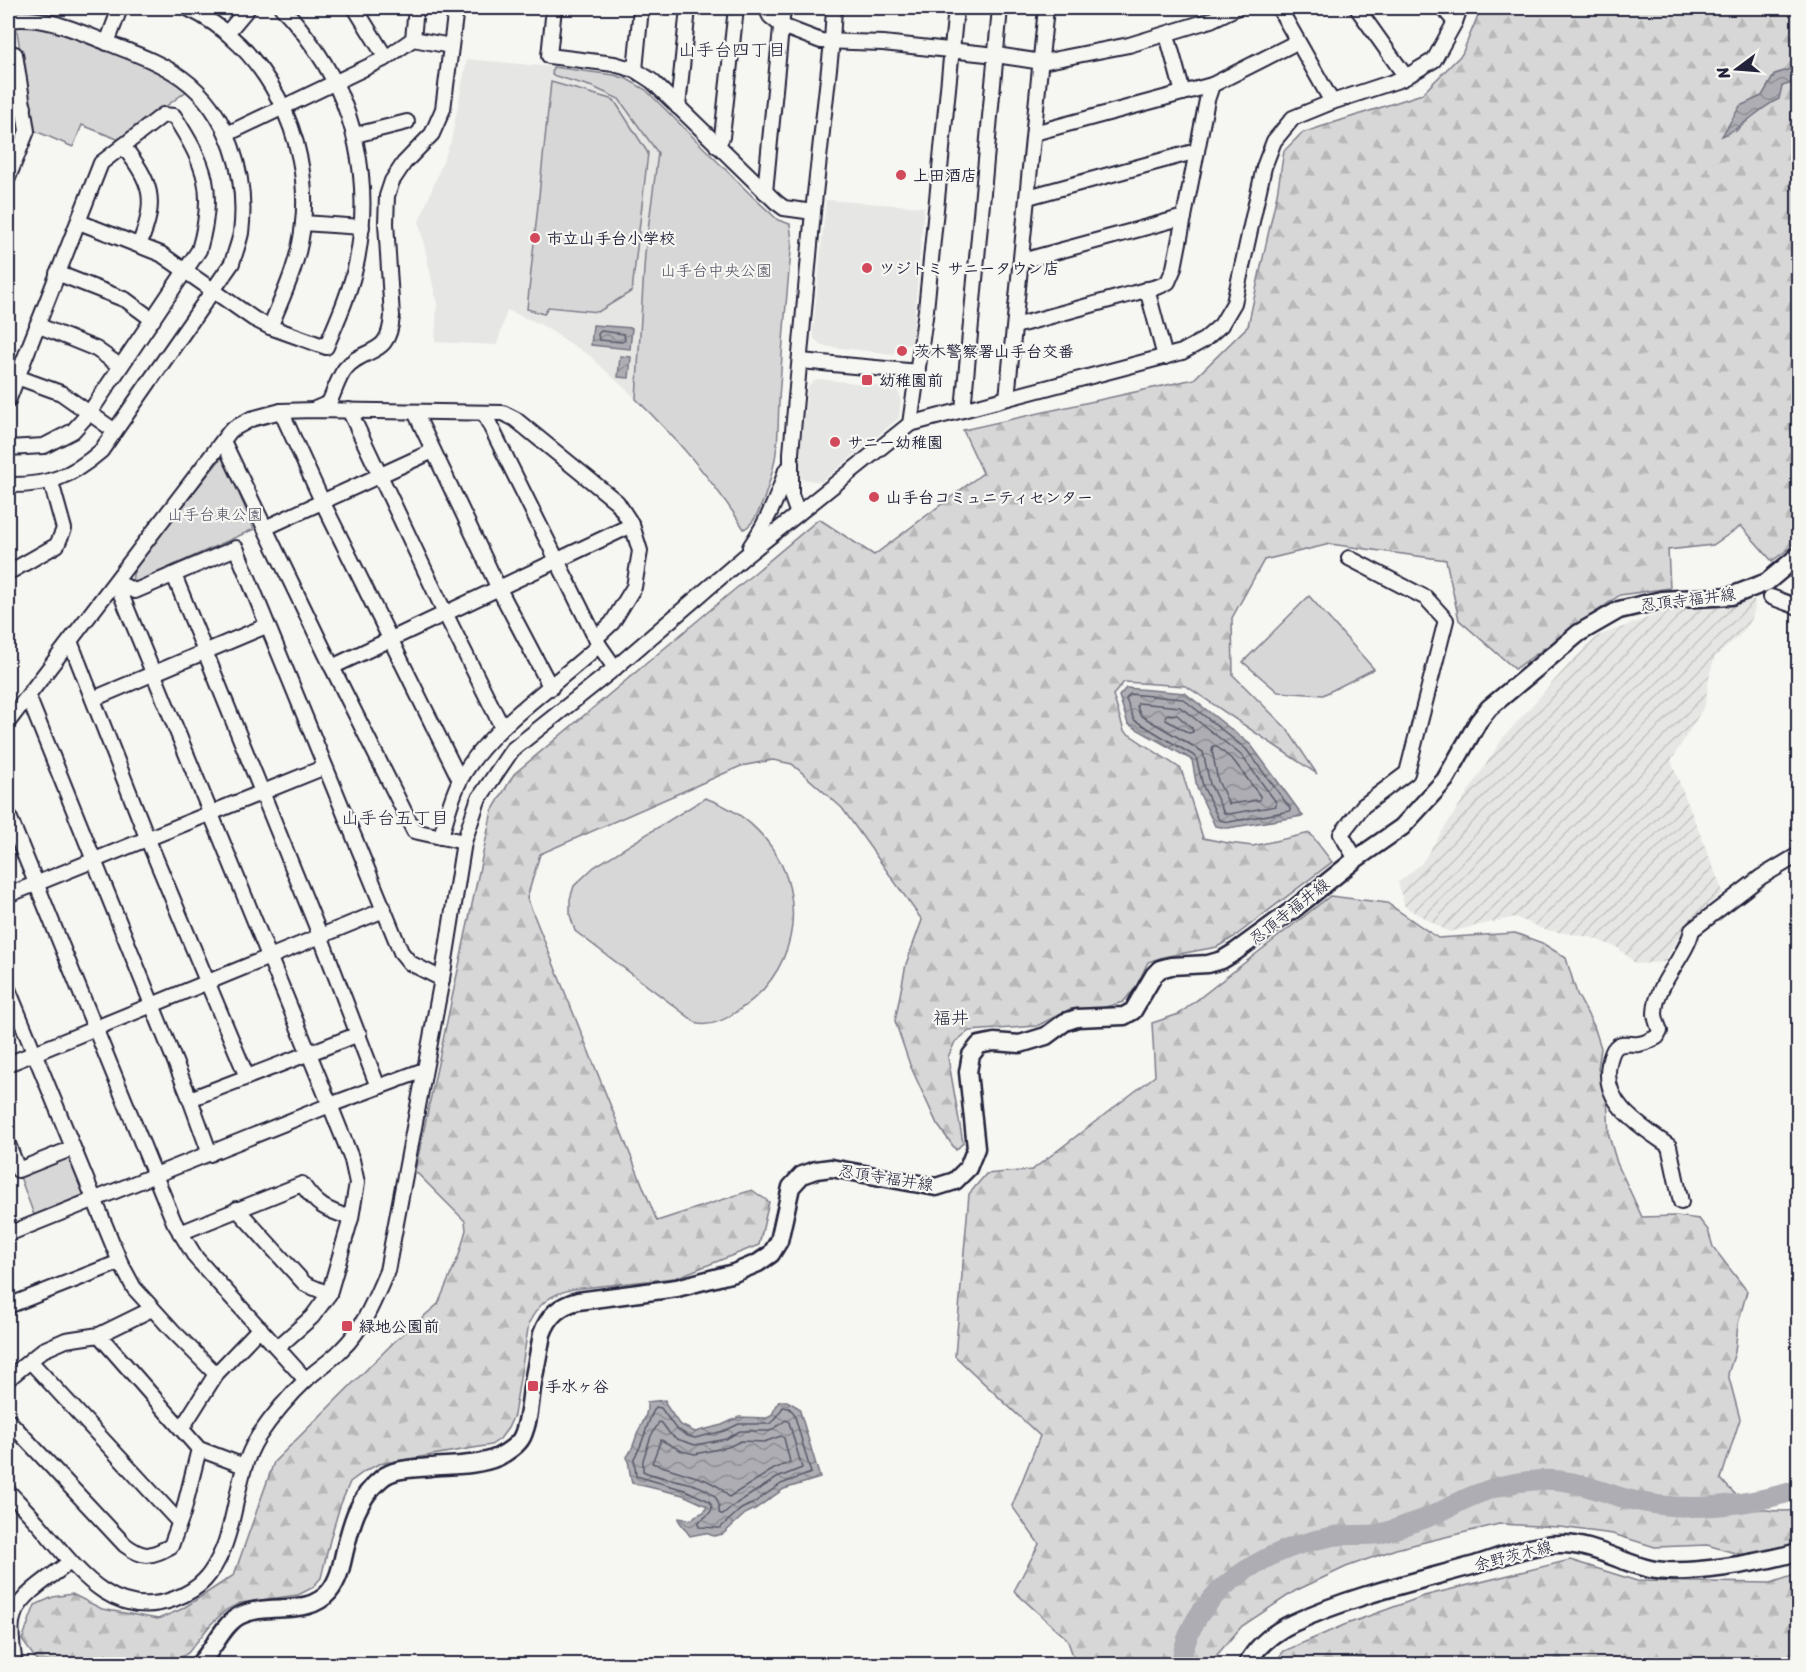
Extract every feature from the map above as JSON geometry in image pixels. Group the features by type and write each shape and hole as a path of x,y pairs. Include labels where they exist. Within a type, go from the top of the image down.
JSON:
{"main road":[{"name":"忍頂寺福井線","path":"199,1665 230,1622 240,1615 303,1607 319,1602 330,1591 339,1575 356,1512 373,1486 385,1476 401,1470 497,1458 513,1447 522,1438 528,1417 542,1334 546,1323 557,1310 578,1300 677,1288 734,1273 758,1263 771,1254 778,1241 791,1187 802,1175 816,1170 831,1168 936,1187 955,1181 968,1168 976,1148 968,1072 971,1055 979,1045 994,1042 1020,1044 1046,1036 1065,1022 1077,1018 1124,1016 1133,1011 1154,975 1160,969 1171,966 1208,964 1222,960 1294,909 1356,859 1402,826 1445,780 1478,722 1490,708 1580,633 1619,610 1662,600 1731,596 1753,589 1767,582 1798,556"},
{"name":"余野茨木線","path":"1247,1665 1253,1653 1272,1636 1303,1620 1362,1598 1526,1550 1557,1544 1580,1545 1631,1564 1654,1570 1676,1572 1701,1570 1798,1552"}],"street":[{"path":"106,43 120,8"},
{"path":"187,8 226,33 254,63 284,107 297,143 303,172 303,223 300,246 290,280 270,327"},
{"path":"226,33 248,8"},
{"path":"79,222 160,254 254,319 270,327 326,346 356,263 362,227 363,199 356,135 336,82 318,52 282,8"},
{"path":"355,8 386,58"},
{"path":"412,39 416,8"},
{"path":"313,410 330,404 344,369 359,357 374,351 391,331 387,196 392,182 404,163 432,134 443,109 456,8"},
{"path":"555,8 549,56 614,64 635,70 652,81 784,208 813,212"},
{"path":"635,70 641,8"},
{"path":"678,107 688,8"},
{"path":"717,146 722,137 736,8"},
{"path":"766,8 770,16 782,26 821,41 883,43 1042,62 1130,45 1167,35 1209,14 1236,8"},
{"path":"765,192 783,8"},
{"path":"798,514 791,495 791,453 834,8"},
{"path":"910,424 926,310 956,8"},
{"path":"963,410 1000,8"},
{"path":"1007,398 1046,8"},
{"path":"1279,8 1332,102"},
{"path":"1357,8 1406,77"},
{"path":"1443,8 1455,22"},
{"path":"8,1491 70,1562 91,1582 111,1596 134,1604 160,1604 193,1592 211,1573 224,1547 244,1466 256,1439 273,1415 306,1380 343,1349 367,1315 387,1271 442,979 464,842 478,800 512,750 615,668 743,558 910,424 1165,357 1182,352 1204,340 1221,325 1234,303 1264,167 1274,141 1293,118 1406,77 1434,60 1460,8"},
{"path":"8,20 30,19 53,22 78,30 164,66 184,80 214,112 227,134 236,160 242,200 241,234 232,263 215,291 101,451 89,462 51,482 39,485 8,485"},
{"path":"1167,35 1183,93"},
{"path":"227,134 386,58 412,39 451,46"},
{"path":"1034,133 1212,85 1297,42"},
{"path":"8,56 15,54 27,131 8,178"},
{"path":"1016,326 1168,282 1174,268 1212,85"},
{"path":"8,110 24,106"},
{"path":"8,401 101,163 164,115 174,116 196,150 203,167 208,206 199,250 90,412 73,431 44,446 8,448"},
{"path":"356,135 407,122"},
{"path":"123,146 146,178 150,193 150,211 139,245"},
{"path":"1028,197 1197,151"},
{"path":"1022,261 1184,217"},
{"path":"303,223 362,227"},
{"path":"57,273 126,300 153,320"},
{"path":"1147,289 1165,357"},
{"path":"37,325 96,349 120,366"},
{"path":"801,361 918,372"},
{"path":"17,376 61,393 116,431"},
{"path":"349,410 502,728"},
{"path":"281,411 322,501 460,780"},
{"path":"8,722 231,430 252,418 281,411 503,413 515,419 617,502 632,525 640,551 634,587 612,623 598,641 551,688 502,728 475,759 460,780 441,837"},
{"path":"415,412 499,589 551,688"},
{"path":"484,413 556,561 598,641 615,668"},
{"path":"223,441 414,831 464,842"},
{"path":"265,528 433,451"},
{"path":"743,558 766,524 779,494 791,453"},
{"path":"8,567 13,570 57,545 64,529 51,482"},
{"path":"332,667 632,525"},
{"path":"116,582 135,591 236,548 401,952 410,963 442,979"},
{"path":"1349,558 1426,598 1446,620 1407,773 1363,806 1341,834 1356,859"},
{"path":"174,575 320,936 378,1087"},
{"path":"116,582 330,1105 352,1160 357,1183 351,1218 329,1294 312,1317 278,1347"},
{"path":"1772,597 1798,607"},
{"path":"93,699 267,626"},
{"path":"70,641 148,840 247,1077"},
{"path":"27,696 190,1099 210,1154"},
{"path":"8,895 325,767"},
{"path":"8,814 154,1177 180,1233 196,1258 306,1380"},
{"path":"1681,1202 1669,1146 1636,1122 1615,1100 1607,1073 1610,1057 1616,1047 1624,1044 1637,1044 1657,1037 1660,1031 1655,1013 1660,994 1672,968 1690,942 1692,930 1761,876 1798,855"},
{"path":"8,1064 384,910"},
{"path":"8,989 120,1262 134,1288 216,1374"},
{"path":"190,1099 359,1034"},
{"path":"8,1234 330,1105 424,1070"},
{"path":"8,1144 18,1170 73,1148"},
{"path":"180,1233 302,1184 312,1199 324,1209 351,1218"},
{"path":"237,1209 305,1284 329,1294"},
{"path":"8,1306 120,1262"},
{"path":"8,1379 43,1350 66,1340 99,1335 152,1309"},
{"path":"182,1428 216,1374 228,1359 260,1329"},
{"path":"99,1335 199,1449 244,1466"},
{"path":"30,1361 180,1522"},
{"path":"8,1420 125,1545 139,1555 155,1555 171,1546 180,1522 199,1449"},
{"path":"15,1665 12,1621 18,1607 30,1594 70,1562"}],"shaded area":[{"name":"市立山手台小学校","path":"467,59 553,67 553,76 593,87 619,99 658,154 645,253 636,399 590,356 540,324 507,310 497,345 435,342 437,304 419,222 451,141"},
{"path":"826,200 924,207 912,345 896,343 894,354 822,346 814,338"},
{"name":"サニー幼稚園","path":"820,379 891,387 896,389 901,397 899,418 821,482 801,479 798,466 808,386"},
{"path":"1754,600 1755,608 1751,621 1740,635 1715,657 1710,672 1705,705 1671,761 1723,892 1687,925 1664,962 1636,964 1618,948 1590,937 1545,930 1515,917 1449,932 1405,907 1398,883 1421,864 1503,738 1570,663 1598,636 1667,611"}],"green space":[{"path":"1481,8 1798,8 1798,67 1775,74 1762,96 1740,106 1736,131 1766,104 1778,99 1782,86 1798,81 1798,542 1772,561 1741,526 1713,545 1668,550 1670,588 1620,595 1515,669 1459,620 1446,560 1330,544 1264,560 1232,618 1233,675 1287,729 1317,774 1186,686 1124,682 1113,695 1124,731 1181,769 1203,838 1253,846 1310,833 1332,862 1234,937 1217,947 1148,962 1135,989 1123,1002 1102,1008 1070,1009 1037,1026 969,1031 955,1042 948,1057 963,1143 956,1150 937,1124 910,1065 895,1021 906,964 922,920 842,808 792,764 773,760 741,766 540,854 527,898 657,1221 752,1190 769,1202 759,1245 675,1278 573,1289 547,1300 529,1323 514,1415 500,1439 491,1445 379,1464 350,1482 340,1506 321,1578 312,1588 298,1595 240,1603 226,1610 211,1624 188,1653 172,1663 114,1664 84,1660 38,1662 22,1640 35,1605 53,1597 72,1594 102,1609 158,1619 182,1609 234,1575 274,1462 394,1342 438,1304 459,1255 466,1230 465,1221 415,1171 492,811 514,774 819,519 874,555 983,473 963,430 1194,379 1248,326 1277,194 1284,151 1302,133 1422,94 1462,54"},
{"path":"16,25 53,27 153,66 188,90 119,141 82,125 73,147 33,130"},
{"name":"山手台中央公園","path":"553,67 614,75 627,79 646,90 752,196 778,220 790,224 792,242 776,454 762,504 751,524 744,529 694,461 636,399 645,253 658,153 619,99 593,87 552,75"},
{"path":"551,82 614,100 648,153 632,291 598,312 548,307 544,314 527,309"},
{"name":"山手台東公園","path":"223,456 254,529 132,584 133,574 140,559"},
{"path":"1309,596 1374,669 1323,695 1278,692 1243,662"},
{"path":"705,798 738,814 764,837 782,865 791,896 792,928 783,959 765,988 732,1015 718,1022 698,1024 575,931 570,915 570,899 574,886 594,867"},
{"path":"1330,896 1387,903 1438,938 1515,933 1542,943 1566,958 1577,994 1594,1026 1601,1048 1598,1069 1607,1096 1609,1136 1617,1163 1642,1217 1676,1216 1699,1219 1708,1230 1713,1247 1747,1291 1738,1324 1735,1352 1728,1374 1740,1419 1721,1479 1738,1497 1755,1507 1774,1511 1798,1510 1798,1545 1766,1554 1742,1555 1707,1545 1655,1547 1613,1534 1560,1527 1499,1524 1396,1549 1346,1567 1295,1591 1242,1626 1209,1664 1076,1664 1067,1639 1014,1591 1039,1544 1012,1506 1040,1436 955,1356 969,1194 986,1174 1032,1170 1155,1076 1152,1023 1179,1014"},
{"path":"72,1152 88,1193 34,1215 19,1174"},
{"path":"1570,1560 1637,1581 1771,1583 1798,1574 1798,1664 1273,1664 1284,1651 1344,1625 1424,1596"}],"water":[{"path":"1798,67 1798,81 1782,86 1779,99 1738,128 1722,136 1740,106 1762,96 1775,74"},
{"path":"593,325 632,328 630,349 591,345"},
{"path":"620,356 631,357 629,378 618,377"},
{"path":"1126,688 1185,693 1251,745 1303,816 1228,828 1215,826 1197,788 1192,760 1128,724 1119,696"},
{"path":"665,1400 679,1424 695,1432 722,1425 739,1417 767,1418 771,1416 779,1401 787,1401 799,1408 820,1478 784,1489 745,1514 723,1534 714,1536 705,1533 690,1536 679,1518 692,1520 704,1512 707,1506 683,1495 632,1483 630,1476 627,1457 645,1417 647,1402"}],"waterway":[{"path":"1181,1664 1187,1638 1199,1615 1236,1577 1259,1563 1309,1542 1334,1536 1373,1535 1389,1531 1499,1487 1533,1481 1562,1481 1642,1502 1687,1507 1754,1501 1798,1490"}],"place":[{"name":"上田酒店","path":"901,175"},
{"name":"市立山手台小学校","path":"535,238"},
{"name":"ツジトミ サニータウン店","path":"867,268"},
{"name":"茨木警察署山手台交番","path":"902,351"},
{"name":"幼稚園前","path":"867,380"},
{"name":"サニー幼稚園","path":"835,442"},
{"name":"山手台コミュニティセンター","path":"874,497"},
{"name":"緑地公園前","path":"347,1326"},
{"name":"手水ヶ谷","path":"533,1386"}],"district":[{"name":"山手台四丁目","path":"732,50"},
{"name":"山手台五丁目","path":"395,818"},
{"name":"福井","path":"951,1018"}]}
